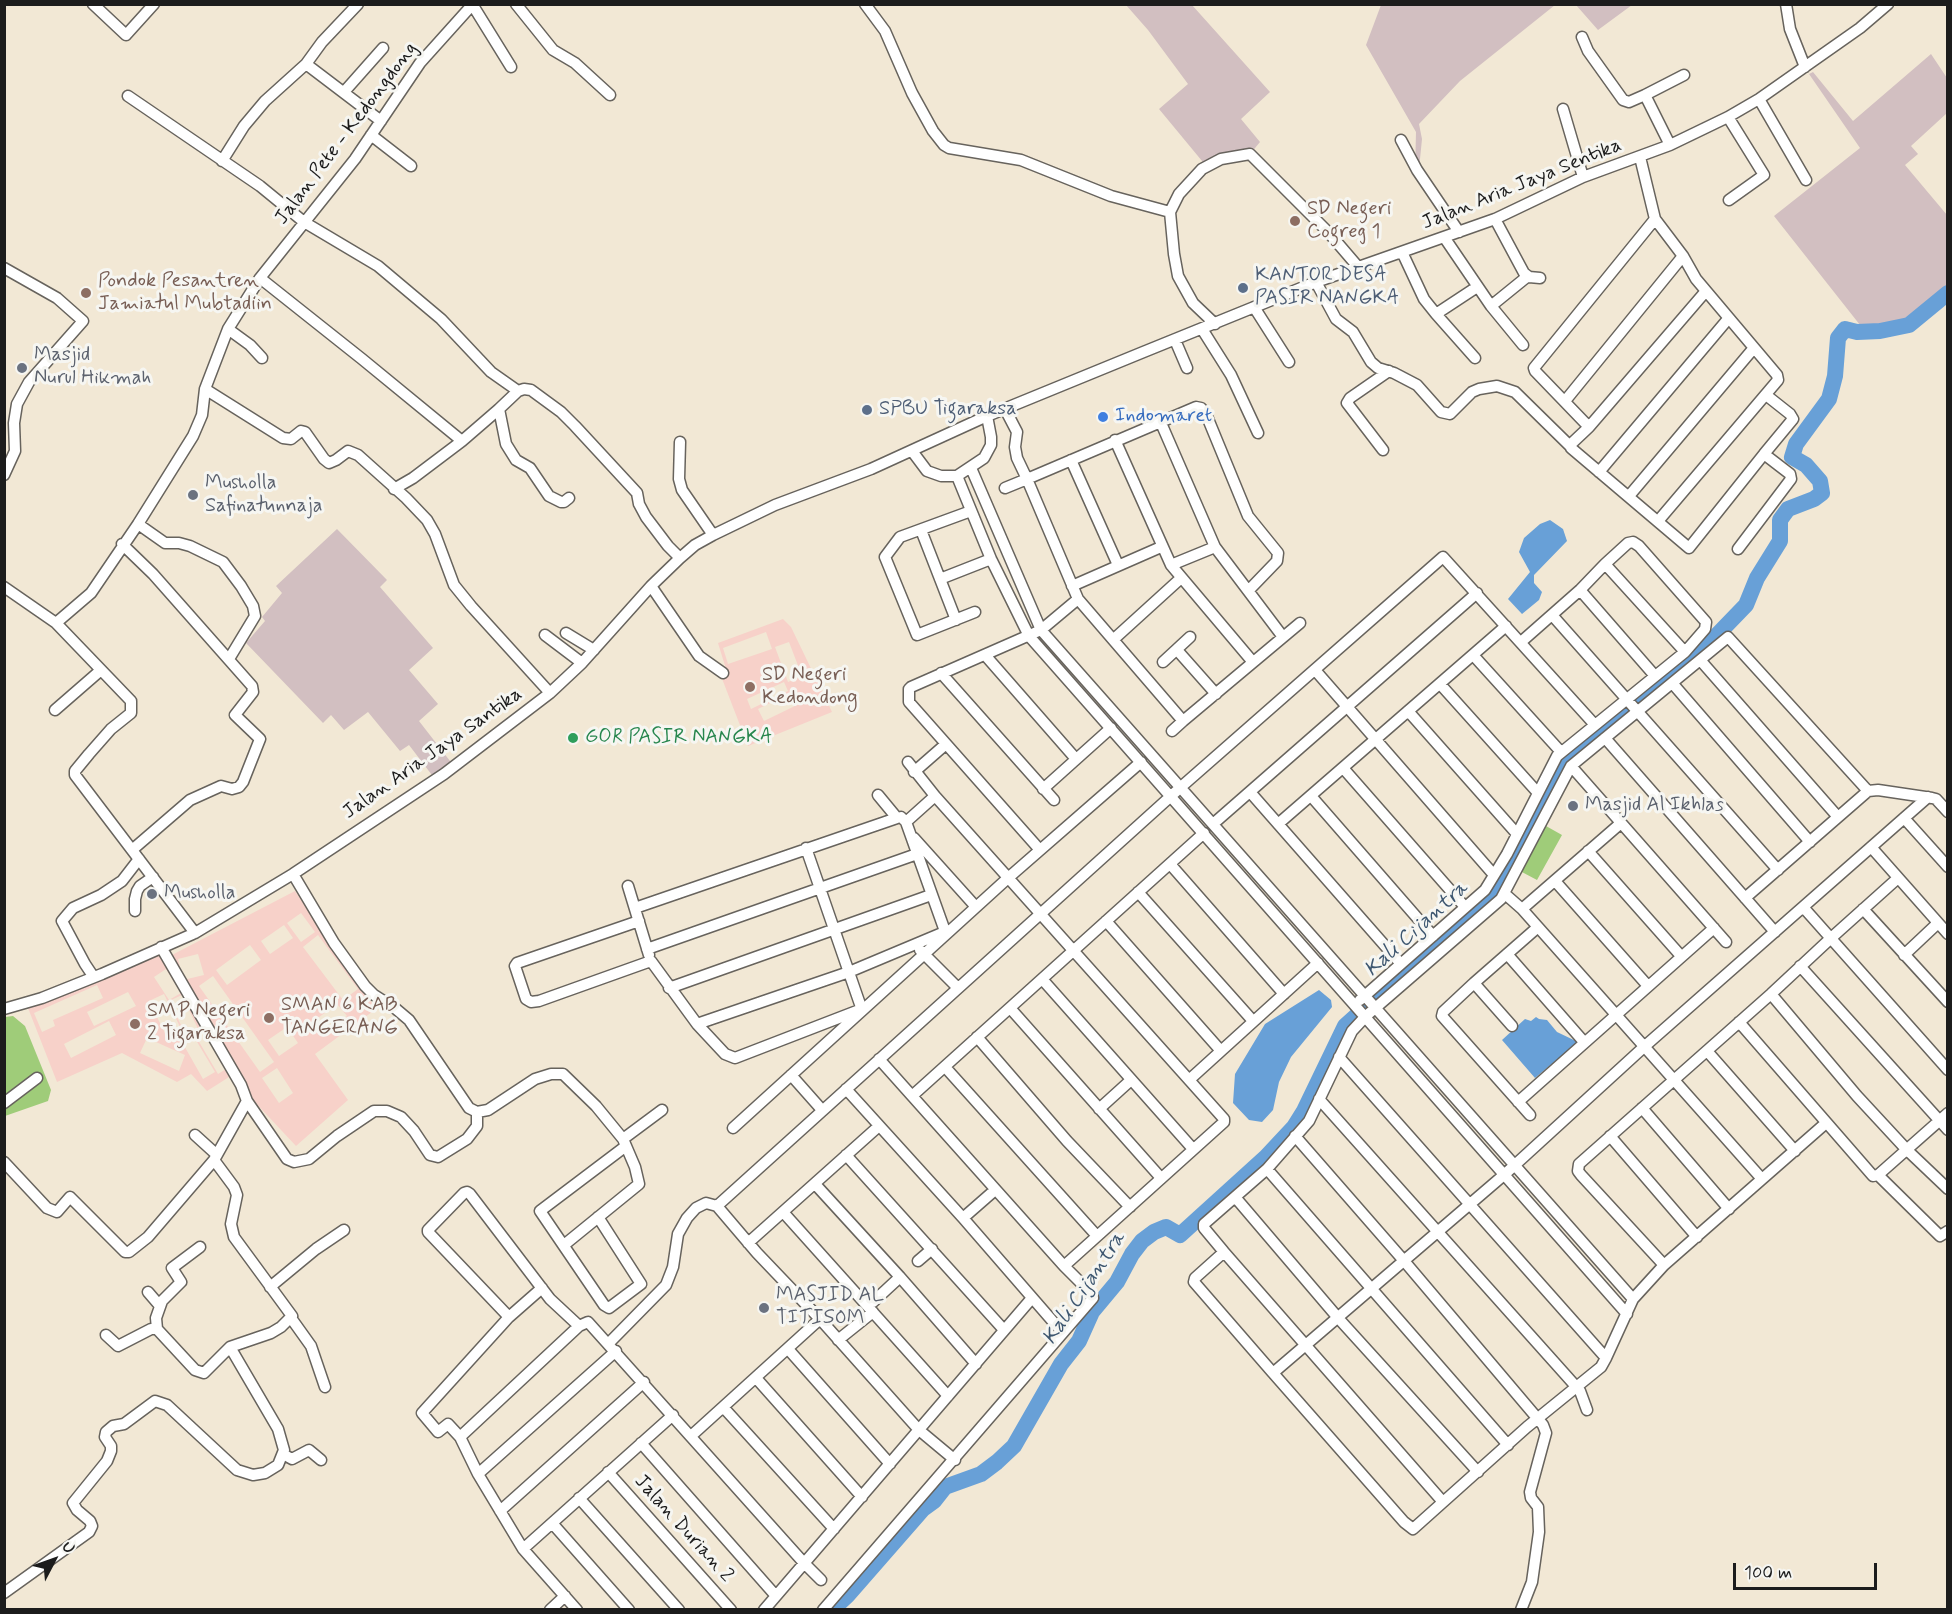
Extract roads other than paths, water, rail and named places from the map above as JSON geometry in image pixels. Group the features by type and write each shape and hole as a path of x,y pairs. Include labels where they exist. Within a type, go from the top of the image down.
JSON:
{"street":[{"path":"93,4 126,35 154,4"},
{"path":"222,161 244,126 265,101 306,64 317,48 358,4"},
{"path":"516,4 553,50 575,63 610,95"},
{"path":"865,4 885,31 912,93 944,145 954,149 1021,160 1111,196 1170,212"},
{"path":"1786,4 1790,28 1805,67"},
{"name":"Jalan Aria Jaya Sentika","path":"912,451 987,416 1254,307 1316,282 1495,219 1583,177 1670,145 1759,99 1860,28 1887,4"},
{"path":"472,5 511,67"},
{"name":"Jalan Pete - Kedongdong","path":"56,623 91,593 122,544 138,524 198,426 202,415 205,389 228,329 260,278 372,135 420,63 472,5"},
{"path":"1582,37 1588,51 1623,100 1629,102 1684,75"},
{"path":"344,92 383,48"},
{"path":"306,64 381,121"},
{"path":"1645,95 1670,145"},
{"path":"128,96 260,186 304,222 378,266 441,319 491,372 518,391"},
{"path":"1759,99 1806,180"},
{"path":"1563,109 1583,177"},
{"path":"1728,117 1764,174 1729,200"},
{"path":"372,135 411,166"},
{"path":"1401,140 1417,170 1460,232"},
{"path":"1215,324 1193,303 1178,276 1170,212 1179,194 1202,169 1221,159 1250,154 1329,233 1359,268"},
{"path":"1640,157 1655,219 1683,256 1696,279 1778,378 1659,520"},
{"path":"1495,219 1524,273 1527,276 1540,278"},
{"path":"1589,427 1534,368 1655,219"},
{"path":"1444,237 1491,306 1523,345"},
{"path":"1402,252 1424,299 1475,358"},
{"path":"1565,401 1683,256"},
{"path":"4,268 57,298 84,321 29,382 17,404 15,451 4,475"},
{"path":"1491,306 1527,276"},
{"path":"260,278 462,441"},
{"path":"1316,282 1336,319 1353,332 1371,362 1378,368 1417,385 1441,412 1448,415 1479,388 1497,386 1515,392 1571,448 1659,520 1689,548 1793,419 1766,395"},
{"path":"1436,314 1477,286"},
{"path":"1570,446 1706,291"},
{"path":"1254,307 1289,362"},
{"path":"1599,472 1728,319"},
{"path":"228,329 250,345 262,358"},
{"path":"1202,329 1231,375 1258,433"},
{"path":"1175,340 1187,368"},
{"path":"1629,496 1753,349"},
{"path":"1383,450 1347,403 1350,398 1389,371"},
{"path":"205,389 283,438 291,439 301,431 305,432 329,463 348,451 355,452 406,498 432,528 454,585 550,693"},
{"path":"394,489 413,478 462,441 518,391 531,390 561,412 637,493 639,504 646,517 680,558"},
{"path":"1005,488 1115,440 1196,407 1201,408 1206,414 1248,516 1278,553 1277,561 1249,590"},
{"path":"499,409 506,444 516,460 530,468 549,496 561,502 568,498"},
{"path":"1005,409 1017,432 1014,447 1017,458 1078,599 1183,721"},
{"path":"912,451 927,471 941,476 957,476 984,458 991,445 987,416"},
{"path":"1161,423 1215,547 1283,637"},
{"path":"1115,440 1171,566 1252,661"},
{"path":"680,442 679,479 682,489 713,535"},
{"name":"Jalan Aria Jaya Santika","path":"4,1010 42,998 102,974 195,933 293,874 444,774 550,693 582,663 651,586 695,545 775,505 912,451"},
{"path":"1738,549 1791,479 1790,474 1764,454"},
{"path":"1071,460 1118,565"},
{"path":"971,468 1041,630 1633,1299"},
{"path":"957,476 991,559 1029,636 1627,1314"},
{"path":"971,511 900,537 885,555 916,634 919,635 975,612"},
{"path":"138,524 165,543 190,546 223,561 241,586 253,606 255,616 229,659"},
{"path":"921,530 956,620"},
{"path":"1360,1010 1375,1008 1494,907 1505,894 1571,766 1605,738 1655,676 1685,652 1705,630 1706,622 1633,542 1628,543 1580,590 1521,642"},
{"path":"122,544 153,574 253,689 254,692 236,712 236,718 260,739 243,782 232,789 221,786 190,800 132,850"},
{"path":"1072,586 1161,547"},
{"path":"1171,566 1215,547"},
{"path":"717,1206 1171,796 1443,557 1595,725"},
{"path":"940,579 991,559"},
{"path":"1605,564 1685,652"},
{"path":"1114,639 1180,579"},
{"path":"651,586 699,657 723,673"},
{"path":"4,587 56,623 131,701 133,710 111,729 75,771 75,775 195,933"},
{"path":"1580,590 1655,676"},
{"path":"1213,824 1477,593"},
{"path":"1040,850 908,699 911,687 1041,630 1078,599"},
{"path":"1552,615 1778,870"},
{"path":"1172,731 1300,622"},
{"path":"1278,824 1506,626"},
{"path":"566,633 594,650"},
{"path":"545,635 582,663"},
{"path":"1163,662 1190,637"},
{"path":"1443,1503 1305,1347 1203,1226 1267,1169 1309,1121 1340,1057 1365,997 1485,890 1517,834 1551,765 1561,752 1595,725 1673,684 1728,637 1868,791"},
{"path":"1177,650 1216,694"},
{"path":"984,655 1076,759"},
{"path":"1473,655 1561,752"},
{"path":"1701,661 1838,818"},
{"path":"55,710 101,670"},
{"path":"1315,670 1494,875"},
{"path":"941,673 1054,800"},
{"path":"1440,684 1538,793"},
{"path":"1673,684 1810,842"},
{"path":"1408,711 1517,834"},
{"path":"1043,789 1111,728"},
{"path":"1605,738 1775,932"},
{"path":"946,744 911,767 1224,1119 1064,1266"},
{"path":"733,1128 945,933 1141,762"},
{"path":"1571,766 1726,942"},
{"path":"1343,768 1465,908"},
{"path":"1745,898 1868,791 1878,790 1936,799 1947,812"},
{"path":"1250,792 1401,964"},
{"path":"878,795 976,907"},
{"path":"634,908 806,848 901,820 935,796"},
{"path":"1311,796 1433,936"},
{"path":"1273,1373 1471,1204 1645,1046 1928,797"},
{"path":"1904,818 1947,867"},
{"path":"1522,909 1621,823"},
{"path":"910,833 945,933"},
{"path":"912,1096 1204,833"},
{"path":"1871,847 1947,934"},
{"path":"806,848 862,1009"},
{"path":"1588,851 1682,956"},
{"path":"647,949 917,854"},
{"path":"93,976 62,920 73,908 101,896 122,881 139,860"},
{"path":"1170,864 1284,994"},
{"path":"293,874 334,943 365,986 409,1020 469,1108 477,1112 488,1110 535,1079 551,1074 562,1074 596,1106 624,1142 639,1176 639,1184 564,1245"},
{"path":"135,911 137,891 153,877"},
{"path":"1664,1265 1578,1171 1581,1161 1771,994 1898,878"},
{"path":"1555,881 1648,986"},
{"path":"628,886 651,961 669,988 725,1054 735,1058 862,1009"},
{"path":"1138,892 1254,1022"},
{"path":"1505,894 1522,909 1762,1179"},
{"path":"669,988 931,895"},
{"path":"1803,907 1947,1070"},
{"path":"1863,909 1947,1002"},
{"path":"639,921 520,961 516,966 519,977 526,999 531,1002 651,961"},
{"path":"1106,921 1221,1051"},
{"path":"1904,954 1938,923"},
{"path":"1530,1115 1442,1016 1443,1012 1474,983 1538,927"},
{"path":"1518,1102 1714,928"},
{"path":"697,1023 849,972 945,933"},
{"path":"915,944 958,988"},
{"path":"161,947 241,1084 247,1101 287,1159 294,1162 309,1159 374,1112 387,1111 400,1117 414,1131 430,1155 438,1157 467,1139 477,1126 477,1112"},
{"path":"1507,954 1584,1042"},
{"path":"1189,1080 1318,963"},
{"path":"1800,966 1943,1126"},
{"path":"1042,979 1193,1149"},
{"path":"1474,983 1512,1026"},
{"path":"1771,994 1834,1071 1907,1150 1947,1189"},
{"path":"1010,1008 1161,1178"},
{"path":"1739,1022 1873,1176 1878,1175 1907,1150 1943,1126 1947,1113"},
{"path":"977,1037 1067,1141 1130,1207"},
{"path":"1707,1051 1794,1150"},
{"path":"1340,1057 1606,1358"},
{"path":"823,1610 1093,1298 1092,1294 995,1190 879,1059"},
{"path":"945,1067 1097,1236"},
{"path":"790,1075 822,1110"},
{"path":"4,1103 37,1078"},
{"path":"1099,1109 1131,1080"},
{"path":"846,1089 1062,1332"},
{"path":"1319,1099 1576,1387 1583,1396 1587,1410"},
{"path":"4,1162 47,1208 57,1212 70,1197 125,1252 133,1249 148,1237 215,1158 247,1101"},
{"path":"1642,1108 1729,1209"},
{"path":"598,1217 641,1286 609,1308 606,1307 540,1210 662,1110"},
{"path":"1224,1252 1194,1282 1413,1529 1508,1444 1601,1367 1633,1299 1664,1265 1826,1123"},
{"path":"748,1243 879,1126"},
{"path":"195,1135 215,1158 234,1187 237,1195 231,1216 231,1230 234,1237 291,1313 291,1318 311,1346 325,1387"},
{"path":"1295,1136 1539,1418 1546,1433 1530,1492 1539,1532 1533,1575 1521,1610"},
{"path":"1610,1136 1697,1237"},
{"path":"846,1155 1004,1330"},
{"path":"1267,1169 1508,1444"},
{"path":"1878,1175 1940,1236 1947,1231"},
{"path":"814,1184 976,1364"},
{"path":"963,1218 995,1190"},
{"path":"509,1317 428,1232 464,1193 470,1194 550,1299 579,1326"},
{"path":"1235,1197 1339,1319 1478,1472"},
{"path":"478,1474 612,1347 666,1285 673,1267 678,1234 696,1208 706,1203 717,1206 919,1430 955,1460"},
{"path":"783,1212 873,1307 948,1396"},
{"path":"270,1287 316,1249 344,1230"},
{"path":"200,1247 172,1268 181,1282 162,1301 156,1318 157,1329 200,1372 207,1371 230,1347 271,1333 291,1318"},
{"path":"918,1261 932,1249"},
{"path":"838,1340 900,1277"},
{"path":"542,1288 509,1317 422,1413 438,1432 448,1424 460,1437 478,1474 523,1549 577,1610"},
{"path":"148,1292 160,1306"},
{"path":"764,1610 1032,1298"},
{"path":"691,1436 820,1319"},
{"path":"460,1437 579,1326 588,1322 821,1580"},
{"path":"105,1335 118,1346 151,1329 157,1329"},
{"path":"4,1593 89,1532 92,1526 90,1521 77,1510 73,1503 107,1461 111,1451 105,1437 107,1430 124,1424 155,1401 167,1405 231,1466 245,1474 253,1475 278,1465 283,1454 283,1441 278,1428 230,1347"},
{"path":"788,1348 890,1464"},
{"path":"756,1378 862,1497"},
{"path":"500,1511 644,1382"},
{"path":"723,1407 834,1529"},
{"path":"523,1549 672,1415"},
{"path":"640,1443 776,1596"},
{"path":"283,1454 292,1459 309,1450 321,1460"},
{"name":"Jalan Durian 2","path":"608,1472 732,1610"},
{"path":"579,1498 679,1610"},
{"path":"552,1523 629,1610"},
{"path":"550,1610 565,1596"}],"water":[{"path":"1550,520 1563,529 1567,541 1534,575 1534,583 1542,592 1539,600 1522,614 1508,599 1530,572 1519,552 1524,538 1540,524"},
{"path":"1319,990 1331,1000 1332,1007 1291,1057 1279,1082 1273,1110 1262,1122 1249,1120 1233,1103 1235,1074 1265,1024"},
{"path":"1536,1017 1547,1020 1557,1032 1578,1042 1535,1078 1502,1040 1525,1019 1531,1021"}],"waterway":[{"name":"Kali Cijantra","path":"832,1610 945,1487 981,1474 1014,1446 1061,1364 1079,1341 1092,1312 1117,1282 1142,1241 1166,1227 1180,1235 1266,1157 1294,1127 1345,1026 1486,899 1510,867 1560,763 1634,705 1717,635 1746,605 1757,578 1780,541 1780,520 1788,509 1814,499 1822,493 1820,481 1806,465 1792,457 1796,444 1829,399 1835,376 1838,338 1845,329 1857,332 1880,331 1909,325 1948,293"}],"place":[{"name":"SD Negeri Cogreg 1","path":"1295,221"},
{"name":"KANTOR DESA PASIR NANGKA","path":"1243,288"},
{"name":"Pondok Pesantren Jamiatul Mubtadiin","path":"86,293"},
{"name":"Masjid Nurul Hikmah","path":"22,368"},
{"name":"SPBU Tigaraksa","path":"867,410"},
{"name":"Indomaret","path":"1103,417"},
{"name":"Musholla Safinatunnaja","path":"193,495"},
{"name":"SD Negeri Kedondong","path":"750,687"},
{"name":"GOR PASIR NANGKA","path":"573,738"},
{"name":"Masjid Al Ikhlas","path":"1573,806"},
{"name":"Musholla","path":"152,894"},
{"name":"SMAN 6 KAB TANGERANG","path":"269,1018"},
{"name":"SMP Negeri 2 Tigaraksa","path":"135,1024"},
{"name":"MASJID AL TITISOM","path":"764,1308"}]}
